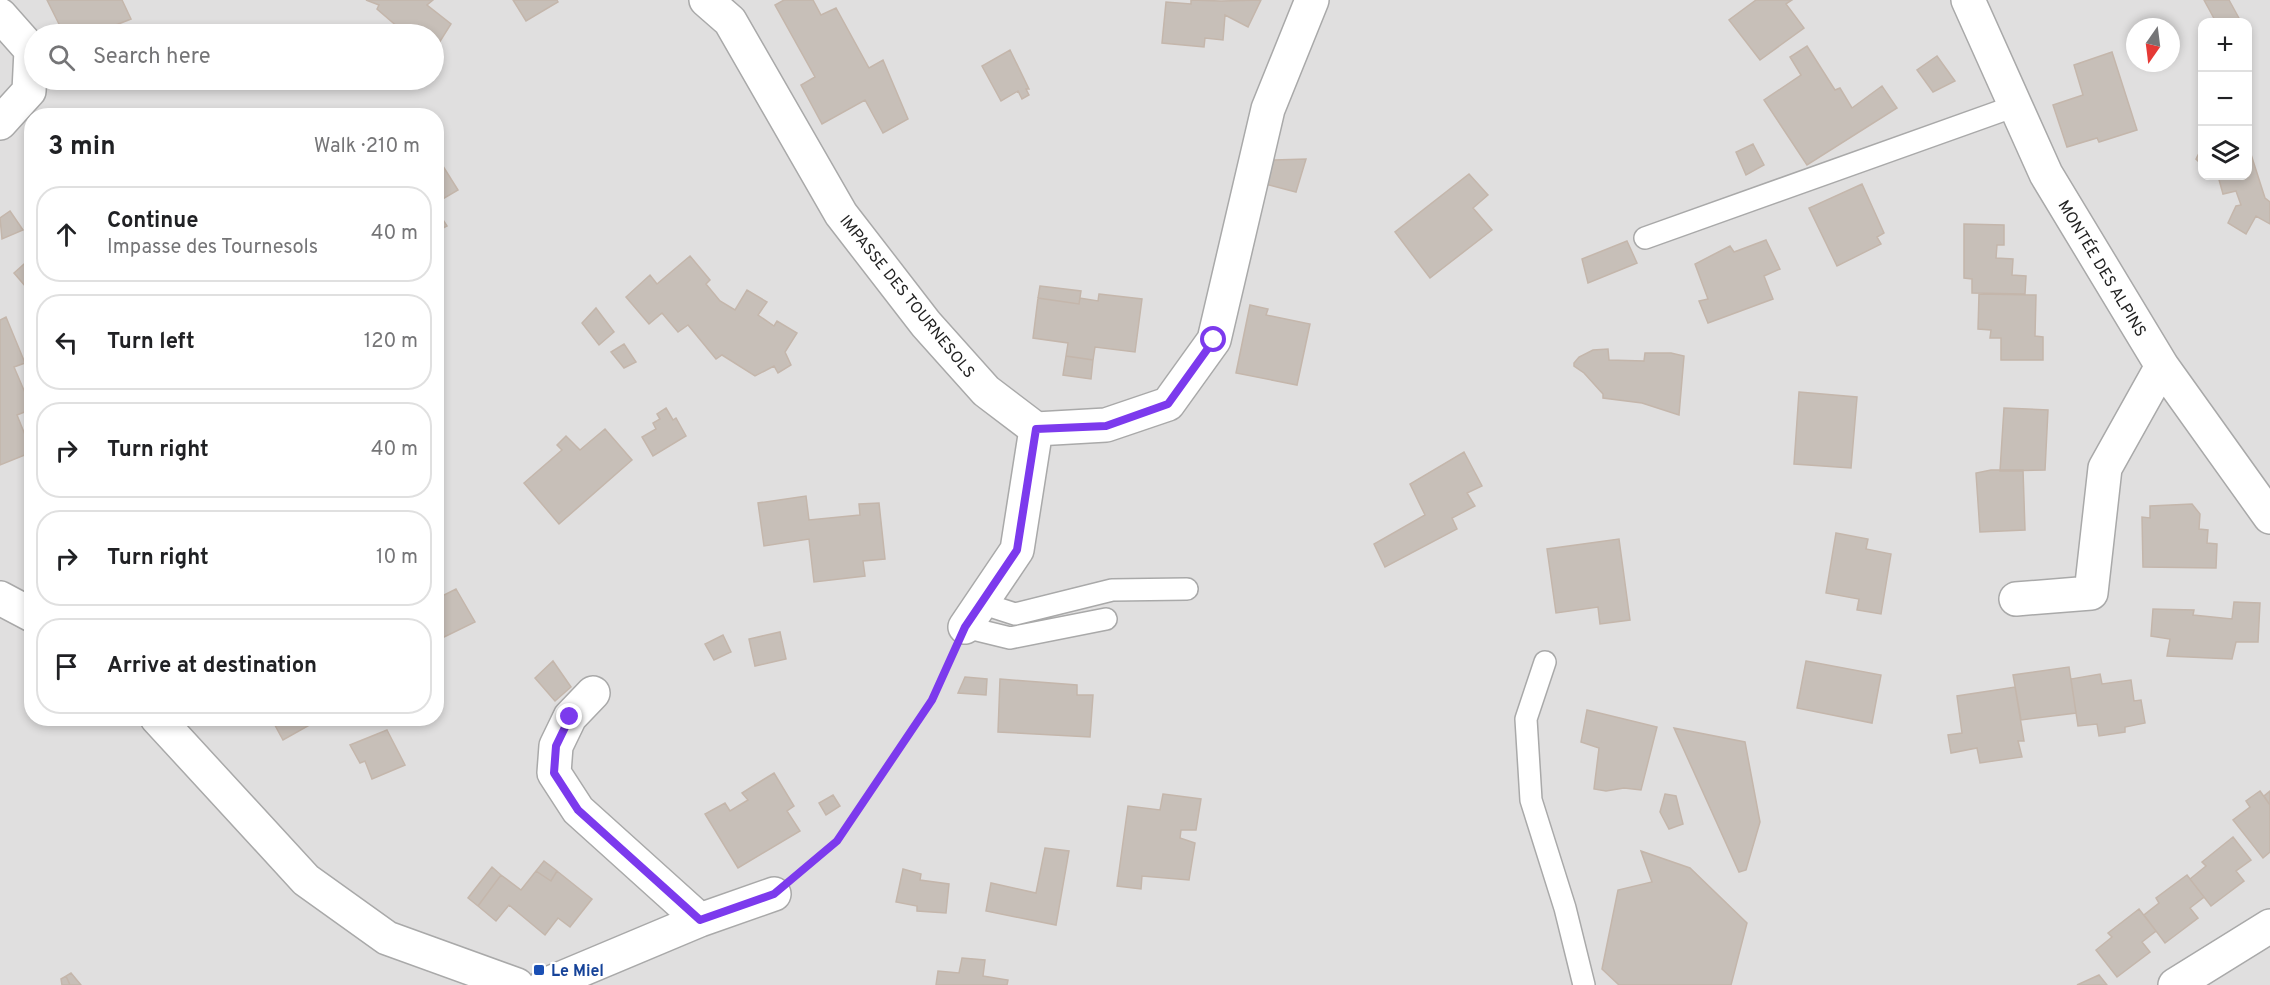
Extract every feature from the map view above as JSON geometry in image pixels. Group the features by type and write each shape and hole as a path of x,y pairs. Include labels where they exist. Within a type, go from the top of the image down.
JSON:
{"street":[{"name":"IMPASSE DES TOURNESOLS","path":"706,0 730,21 841,214 926,324 986,391 1036,429"},
{"path":"973,615 1017,550 1036,429 1106,426 1168,404 1214,340 1268,110 1312,0"},
{"name":"MONTÉE DES ALPINS","path":"1968,0 2046,174 2162,366 2270,517"},
{"path":"0,15 24,42"},
{"path":"0,123 29,90"},
{"path":"2016,599 2091,592 2105,468 2162,366"},
{"path":"0,598 24,611"},
{"path":"593,693 570,717 556,746 554,773 578,810 700,920"},
{"path":"164,726 306,880 387,938 517,985"},
{"path":"544,985 700,920 774,894"},
{"path":"2175,985 2270,926"}],"lane":[{"path":"1645,238 2015,106"},
{"path":"973,615 1015,614 1112,590 1187,589"},
{"path":"973,615 1010,638 1106,619"},
{"path":"1545,662 1526,719 1531,800 1565,908 1584,985"}],"path":[{"path":"774,894 837,841 932,700 973,615"}],"shaded area":[{"path":"0,0 2270,0 2270,985 0,985"}],"building":[{"path":"47,0 122,0 131,19 118,24 59,24"},
{"path":"366,0 433,0 427,5 451,24 444,35 444,24 394,24 377,9 379,5"},
{"path":"513,0 557,0 558,2 526,21"},
{"path":"784,0 813,0 821,15 836,8 869,68 883,60 908,119 883,133 865,100 822,124 801,85 815,77 775,5"},
{"path":"1191,0 1261,0 1248,27 1225,15 1223,40 1205,38 1204,47 1162,43 1166,2 1191,4"},
{"path":"1756,0 1792,0 1786,4 1804,28 1760,60 1729,20"},
{"path":"2204,0 2229,0 2239,18 2214,18"},
{"path":"1807,46 1835,90 1840,88 1852,108 1882,86 1897,108 1807,165 1764,100 1801,75 1790,57"},
{"path":"1010,50 1029,89 1026,89 1029,95 1022,99 1018,91 1001,101 982,66"},
{"path":"2112,52 2137,130 2099,142 2097,138 2067,147 2053,105 2083,95 2074,65"},
{"path":"1937,56 1955,81 1933,92 1917,70"},
{"path":"1753,144 1764,165 1746,175 1736,152"},
{"path":"2252,157 2265,198 2270,202 2270,224 2256,216 2246,234 2228,223 2236,206 2241,205 2236,191 2223,194 2219,180 2252,180"},
{"path":"1306,159 1296,192 1265,184 1274,160"},
{"path":"444,168 458,190 444,198"},
{"path":"1469,174 1488,195 1473,208 1492,230 1430,278 1395,232"},
{"path":"1862,184 1884,233 1877,237 1881,244 1837,266 1809,208"},
{"path":"10,211 23,230 2,239 0,218"},
{"path":"1964,224 2004,225 2004,245 1997,245 1996,258 2013,259 2012,275 2026,276 2025,294 1972,293 1972,279 1964,278"},
{"path":"1766,240 1780,269 1764,276 1773,299 1708,323 1699,301 1708,299 1695,264 1730,246 1734,252"},
{"path":"1627,241 1637,263 1588,283 1582,259"},
{"path":"690,256 710,280 706,284 720,301 735,310 747,290 767,302 758,315 774,326 777,321 797,333 785,352 791,365 778,373 774,366 755,376 722,355 716,359 688,325 678,332 662,313 649,324 626,297 650,275 657,284"},
{"path":"24,264 24,285 14,273"},
{"path":"1040,286 1081,291 1079,304 1038,298"},
{"path":"1099,294 1142,299 1135,352 1095,347 1093,360 1066,356 1068,343 1033,338 1038,298 1079,304 1080,298 1098,301"},
{"path":"1979,294 2036,295 2035,336 2043,337 2043,360 2001,360 2001,338 1990,338 1991,330 1978,329"},
{"path":"1250,305 1268,309 1266,315 1310,324 1297,385 1236,373"},
{"path":"596,308 614,332 599,345 582,323"},
{"path":"6,317 24,361 24,363 14,367 24,390 24,412 17,415 24,432 24,455 0,465 0,320"},
{"path":"624,344 636,362 624,368 611,352"},
{"path":"1608,349 1609,360 1644,361 1645,353 1671,353 1684,356 1679,415 1642,403 1603,398 1603,394 1584,373 1574,366 1574,363 1579,357 1593,350"},
{"path":"1066,356 1093,360 1091,379 1063,375"},
{"path":"1799,392 1857,397 1851,468 1794,464"},
{"path":"666,408 673,420 676,418 686,436 653,456 642,437 656,429 653,423 660,419 657,414"},
{"path":"2004,408 2048,410 2045,470 2000,471"},
{"path":"605,429 632,460 559,524 524,483 562,450 557,445 566,436 580,450"},
{"path":"1464,452 1482,486 1467,493 1475,506 1452,518 1457,529 1385,567 1374,544 1425,515 1410,484"},
{"path":"1991,470 2023,470 2025,530 1980,532 1976,473"},
{"path":"806,496 809,520 860,515 859,504 879,503 885,559 863,561 865,576 814,582 809,539 764,546 758,503"},
{"path":"2192,504 2200,514 2199,529 2208,530 2207,543 2217,544 2216,568 2143,567 2142,517 2150,518 2150,506"},
{"path":"1836,533 1868,539 1866,549 1891,554 1881,614 1857,610 1859,599 1826,593"},
{"path":"1619,539 1630,620 1600,624 1598,607 1556,613 1547,549"},
{"path":"456,589 475,622 444,637 444,595"},
{"path":"2234,602 2260,603 2258,642 2236,642 2232,659 2167,656 2170,639 2151,636 2153,609 2194,610 2193,615 2232,619"},
{"path":"780,632 786,659 755,666 749,639"},
{"path":"723,635 731,652 714,660 705,644"},
{"path":"553,661 571,687 555,701 535,678"},
{"path":"1806,661 1881,675 1872,723 1797,708"},
{"path":"2069,667 2076,713 2021,720 2013,675"},
{"path":"2100,674 2102,684 2131,680 2134,701 2141,700 2145,723 2125,727 2125,732 2099,736 2097,724 2078,726 2071,679"},
{"path":"965,677 987,679 986,695 958,693"},
{"path":"1000,679 1077,685 1077,695 1093,695 1090,737 998,732"},
{"path":"2015,687 2024,741 2018,741 2022,757 1980,763 1977,748 1951,753 1948,735 1962,733 1957,696"},
{"path":"1587,710 1657,727 1641,790 1594,789 1599,748 1581,742"},
{"path":"275,726 308,726 283,740"},
{"path":"1674,728 1745,742 1760,822 1746,870 1739,872"},
{"path":"387,730 405,765 372,779 365,761 360,763 350,745"},
{"path":"774,773 794,806 787,811 800,831 738,868 705,814 725,803 730,811 748,800 742,793"},
{"path":"2260,791 2270,805 2270,852 2263,858 2233,820 2250,807 2246,801"},
{"path":"2270,791 2270,805 2264,796"},
{"path":"1163,794 1201,799 1196,830 1181,830 1180,838 1195,843 1189,880 1142,876 1141,889 1117,886 1128,806 1160,810"},
{"path":"1665,794 1676,796 1683,824 1669,829 1660,812"},
{"path":"833,795 840,806 826,815 819,803"},
{"path":"2233,837 2251,860 2236,871 2244,881 2211,906 2190,879 2206,866 2202,862"},
{"path":"1045,848 1069,851 1056,925 986,911 991,883 1036,893"},
{"path":"1641,851 1690,868 1747,923 1731,985 1619,985 1602,969 1618,890 1652,882"},
{"path":"544,861 557,871 551,881 536,871"},
{"path":"492,867 501,875 478,906 468,898"},
{"path":"903,869 921,874 920,880 949,884 946,913 917,911 917,906 896,902"},
{"path":"536,871 551,881 557,871 592,899 570,927 558,918 545,935 509,905 496,921 478,906 501,875 521,890"},
{"path":"2187,875 2204,897 2190,908 2198,918 2165,943 2144,915 2159,903 2156,898"},
{"path":"2139,909 2156,931 2142,942 2150,952 2117,977 2096,950 2112,937 2108,933"},
{"path":"962,958 985,960 983,976 1008,980 1007,985 936,985 938,971 959,973"},
{"path":"71,973 81,985 70,985 66,976"},
{"path":"2099,975 2107,985 2077,985"},
{"path":"66,976 70,985 62,985 61,979"}],"place":[{"name":"Le Miel","path":"539,970"}],"route":[{"path":"570,717 556,746 554,773 578,810 700,920 774,894 837,841 932,700 965,627 1017,550 1036,429 1106,426 1168,404 1214,340"}]}
